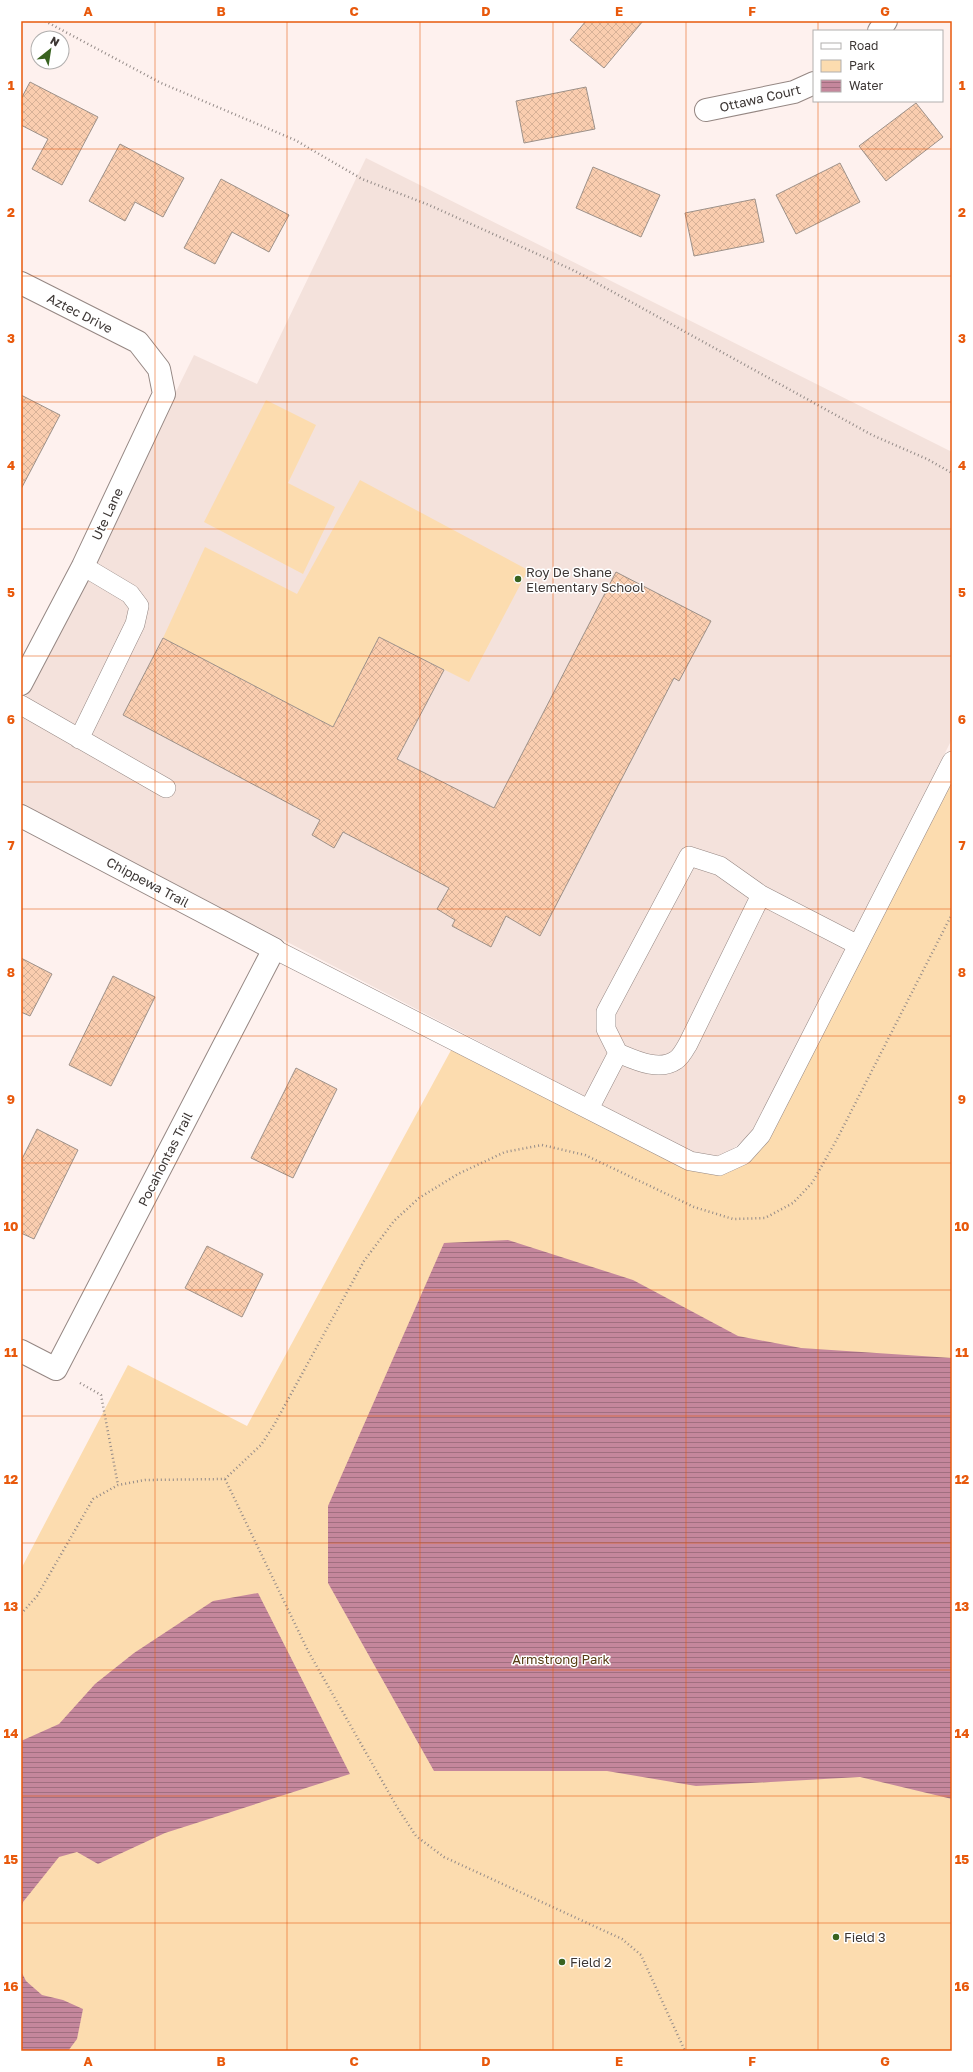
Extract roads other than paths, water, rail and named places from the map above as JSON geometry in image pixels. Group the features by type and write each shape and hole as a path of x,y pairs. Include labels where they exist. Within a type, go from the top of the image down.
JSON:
{"street":[{"path":"880,30 886,21"},
{"name":"Ottawa Court","path":"706,110 794,92 813,84"},
{"name":"Aztec Drive","path":"21,283 138,342"},
{"name":"Ute Lane","path":"21,684 83,566 164,394 159,369 138,342"},
{"name":"Chippewa Trail","path":"21,816 274,949"},
{"name":"Pocahontas Trail","path":"21,1351 56,1369 274,949"}],"lane":[{"path":"79,739 136,624 139,606 130,594 83,566"},
{"path":"21,705 166,788"},
{"path":"274,949 690,1161 719,1166 743,1155 761,1135 952,761"},
{"path":"761,895 688,1044 677,1060 662,1065 642,1062 618,1053 606,1029 606,1012 689,856 720,866 761,895 858,945"},
{"path":"589,1110 618,1053"}],"water":[{"path":"508,1240 633,1280 738,1336 801,1348 952,1358 952,1799 860,1777 696,1786 607,1771 434,1771 328,1583 328,1506 444,1243"},
{"path":"258,1593 350,1774 165,1833 98,1864 77,1852 59,1857 23,1902 21,1909 21,1741 59,1724 95,1684 134,1653 213,1601"},
{"path":"21,1971 26,1981 42,1995 63,2000 83,2009 77,2039 68,2051 21,2051"}],"place":[{"name":"Roy De Shane Elementary School","path":"518,579"},
{"name":"Field 3","path":"836,1937"},
{"name":"Field 2","path":"562,1962"}],"park label":[{"name":"Armstrong Park","path":"561,1659"}]}
